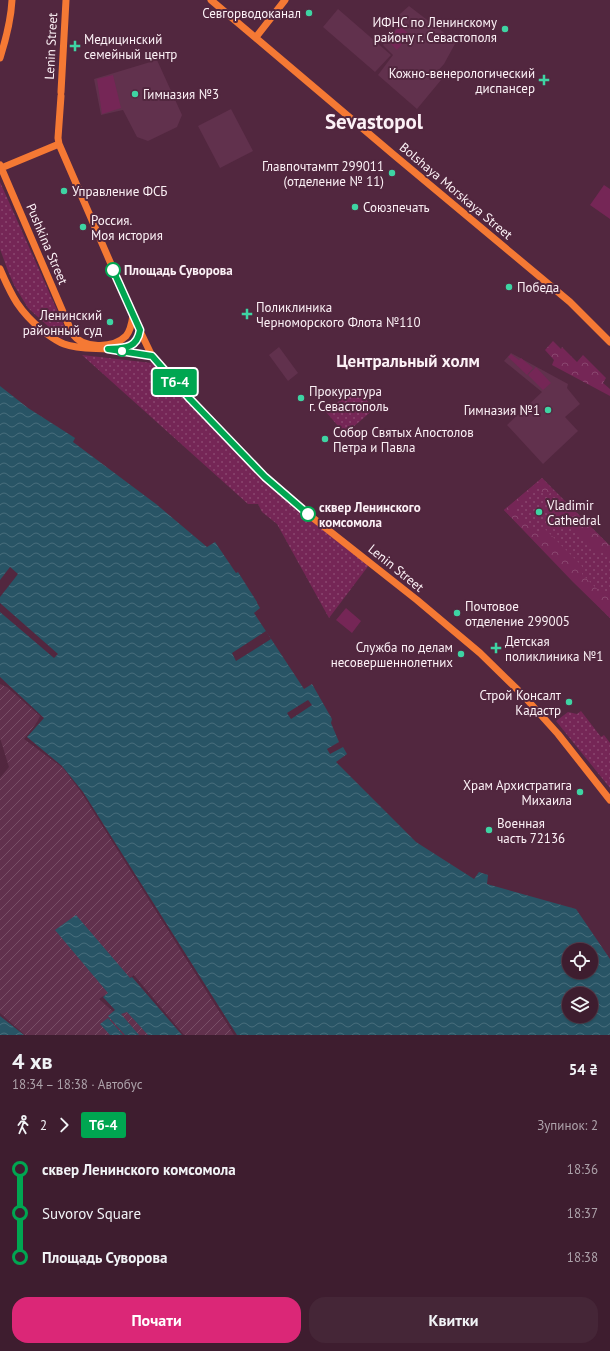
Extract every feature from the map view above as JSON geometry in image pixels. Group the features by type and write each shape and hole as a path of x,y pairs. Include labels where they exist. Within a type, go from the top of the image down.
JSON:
{"main road":[{"path":"0,58 7,32 12,0"},
{"name":"Lenin Street","path":"66,0 58,138 59,144 152,356 190,399 265,477 294,503 417,600 480,653 521,693 558,734 610,800"},
{"name":"Bolshaya Morskaya Street","path":"211,0 570,302 610,342"},
{"path":"256,37 285,0"},
{"path":"1,166 59,144"},
{"name":"Pushkina Street","path":"1,166 76,339 82,343 98,345 112,344 126,336 130,328 133,315"},
{"path":"0,269 10,294 24,313 54,339 65,345 108,349 152,356"},
{"path":"108,349 123,348 133,344 137,341 140,330"}],"shaded area":[{"path":"409,6 456,42 444,64 435,74 441,80 417,109 378,75 393,55 383,45 398,26 392,21"},
{"path":"338,9 391,55 375,72 323,27"},
{"name":"Гимназия №3","path":"157,60 182,115 177,127 148,141 137,137 123,110 101,115 94,79"},
{"path":"231,109 253,151 220,168 198,126"},
{"path":"279,347 298,373 288,381 269,355"},
{"name":"Гимназия №1","path":"511,353 568,384 567,388 580,404 565,417 578,431 543,464 507,425 542,392 504,361"},
{"path":"0,684 7,687 40,716 24,739 63,768 81,792 234,1035 184,1035 134,975 99,999 117,1015 126,1009 150,1035 25,1035 0,1013 0,778 9,767 0,738"}],"green space":[{"path":"400,26 410,35 397,50 387,40"},
{"path":"113,75 121,108 102,114 97,79"},
{"path":"0,182 66,330 67,334 62,338 28,308 14,285 8,271 0,249"},
{"path":"604,185 610,189 610,219 590,205"},
{"path":"553,341 561,349 562,347 577,362 583,355 606,378 603,383 610,389 610,396 552,365 554,360 545,350"},
{"path":"511,354 519,360 521,358 533,368 527,375 508,357"},
{"path":"82,355 152,363 211,426 293,507 369,565 329,618 277,524 262,512 258,504 248,504"},
{"path":"536,367 551,383 543,390 528,375"},
{"path":"356,387 374,409 345,434 326,412"},
{"path":"542,478 610,546 610,618 504,510"},
{"path":"542,478 553,490 546,497 537,486 514,511 538,534 544,528 582,566 582,574 600,592 610,593 610,618 504,510"},
{"path":"560,497 610,546 610,558 605,553 596,551 558,514 561,510 553,503"},
{"path":"346,608 361,621 352,633 336,620"},
{"path":"581,711 601,737 604,735 610,743 610,788 556,721 568,712 577,714"}],"water":[{"path":"0,386 28,408 75,438 73,442 156,504 207,547 215,542 236,573 238,572 257,602 260,608 254,613 304,689 312,684 332,719 331,723 339,742 327,749 330,754 343,747 347,754 336,762 416,842 474,879 479,872 488,875 487,884 576,909 610,959 610,1035 237,1035 83,792 62,766 27,737 44,718 0,677"},
{"path":"76,915 130,978 132,977 182,1035 148,1035 127,1012 121,1014 139,1035 125,1035 108,1016 115,1010 103,997 108,993 55,930"},
{"path":"0,1016 24,1035 0,1035"},
{"path":"108,1018 123,1035 110,1035 100,1024"}],"pier":[{"path":"10,567 18,574 0,597 0,580"},
{"path":"0,603 58,654 54,658 0,612"},
{"path":"266,631 271,639 236,661 232,653"},
{"path":"308,700 312,705 291,719 287,713"}],"bus line":[{"name":"Тб-4","path":"113,270 140,330 137,341 129,347 108,349 152,356 190,399 265,477 308,514"}],"place":[{"name":"Севгорводоканал","path":"309,13"},
{"name":"ИФНС по Ленинскому району г. Севастополя","path":"505,29"},
{"name":"Медицинский семейный центр","path":"75,46"},
{"name":"Кожно-венерологический диспансер","path":"544,80"},
{"name":"Гимназия №3","path":"135,94"},
{"name":"Главпочтампт 299011 (отделение № 11)","path":"392,173"},
{"name":"Управление ФСБ","path":"64,191"},
{"name":"Союзпечать","path":"355,207"},
{"name":"Россия. Моя история","path":"83,227"},
{"name":"Площадь Суворова","path":"113,270"},
{"name":"Победа","path":"509,287"},
{"name":"Поликлиника Черноморского Флота №110","path":"247,314"},
{"name":"Ленинский районный суд","path":"110,322"},
{"name":"Прокуратура г. Севастополь","path":"301,398"},
{"name":"Гимназия №1","path":"548,410"},
{"name":"Собор Святых Апостолов Петра и Павла","path":"325,439"},
{"name":"Vladimir Cathedral","path":"539,512"},
{"name":"сквер Ленинского комсомола","path":"308,514"},
{"name":"Почтовое отделение 299005","path":"457,613"},
{"name":"Детская поликлиника №1","path":"496,648"},
{"name":"Служба по делам несовершеннолетних","path":"461,654"},
{"name":"Строй Консалт Кадастр","path":"569,702"},
{"name":"Храм Архистратига Михаила","path":"580,792"},
{"name":"Военная часть 72136","path":"489,830"}],"district":[{"name":"Sevastopol","path":"374,121"},
{"name":"Центральный холм","path":"408,361"}]}
